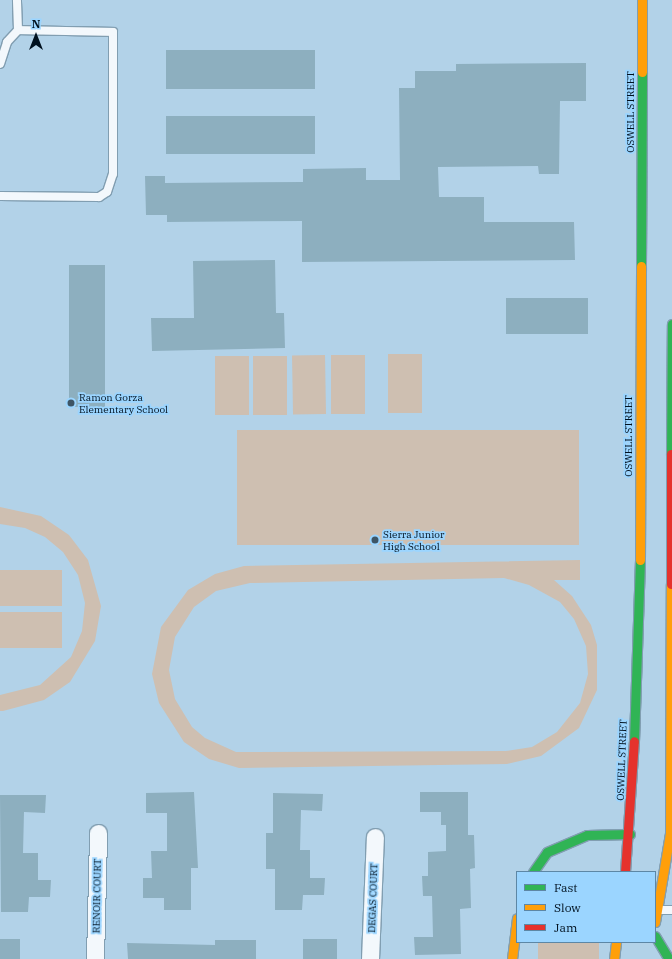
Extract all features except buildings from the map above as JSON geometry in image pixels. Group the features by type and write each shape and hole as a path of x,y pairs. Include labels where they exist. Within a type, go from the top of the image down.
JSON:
{"main road":[{"name":"OSWELL STREET","path":"625,871 630,834 640,574 642,0"},
{"path":"656,916 670,833 672,324"},
{"path":"534,871 547,852 587,835 630,834"},
{"path":"512,959 516,926"},
{"path":"656,938 668,959"},
{"path":"614,959 616,943"}],"street":[{"name":"RENOIR COURT","path":"95,959 98,833"},
{"name":"DEGAS COURT","path":"370,959 375,837"}],"lane":[{"path":"0,64 4,52 18,30 18,0"},
{"path":"0,196 99,196 107,192 113,174 113,32 18,30"},
{"path":"657,910 672,910"}],"shaded area":[{"path":"388,354 422,354 422,413 388,413"},
{"path":"325,355 326,414 293,415 292,356"},
{"path":"331,355 365,355 365,414 331,414"},
{"path":"215,356 249,356 249,415 215,415"},
{"path":"253,356 287,356 287,415 253,415"},
{"path":"237,430 579,430 579,545 237,545"},
{"path":"0,507 41,516 69,535 88,560 101,606 95,641 70,682 44,700 3,711 0,711 0,695 40,685 71,657 82,631 85,603 78,575 63,552 45,537 25,528 0,524"},
{"path":"580,560 580,580 554,580 572,596 591,625 597,645 597,690 579,728 541,756 507,764 239,768 209,759 184,742 159,703 152,674 161,627 188,590 215,574 244,566","holes":["504,578 529,585 560,602 574,619 586,646 588,674 580,703 557,732 532,747 506,751 236,752 205,738 192,727 175,699 169,670 175,637 194,607 216,591 250,583"]},
{"path":"0,570 62,570 62,606 0,606"},
{"path":"0,612 62,612 62,648 0,648"},
{"path":"538,943 599,943 599,959 538,959"}],"traffic: fast":[{"path":"641,266 642,72"},
{"path":"671,454 672,324"},
{"path":"634,741 640,560"},
{"path":"534,871 547,852 587,835 630,834"},
{"path":"656,938 669,959"}],"traffic: slow":[{"path":"642,0 642,72"},
{"path":"640,560 641,266"},
{"path":"656,916 670,833 671,584"},
{"path":"512,959 516,926"},
{"path":"614,959 616,943"}],"traffic: jam":[{"path":"671,454 671,584"},
{"path":"625,871 634,741"}],"place":[{"name":"Ramon Gorza Elementary School","path":"71,403"},
{"name":"Sierra Junior High School","path":"375,540"}]}
